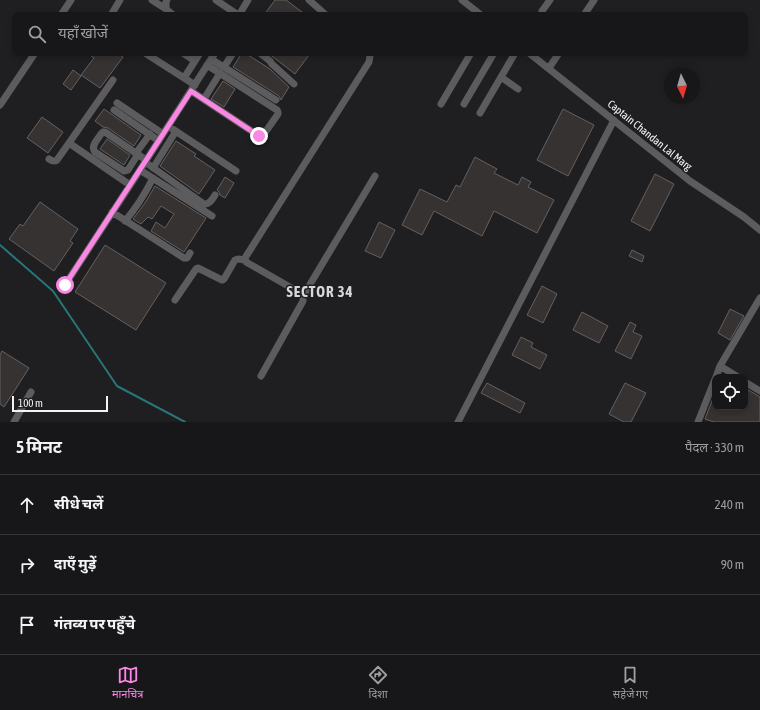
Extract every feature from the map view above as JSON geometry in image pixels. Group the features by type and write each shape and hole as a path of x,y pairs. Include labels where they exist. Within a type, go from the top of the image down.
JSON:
{"street":[{"path":"63,12 71,0"},
{"path":"113,12 120,0"},
{"path":"152,0 170,12"},
{"path":"166,9 167,0"},
{"path":"216,0 228,12"},
{"path":"240,12 248,0"},
{"path":"309,0 323,12"},
{"path":"462,0 477,12"},
{"path":"542,12 550,0"},
{"path":"585,12 594,0"},
{"path":"0,105 33,56"},
{"path":"65,285 159,141 168,126 193,88 211,59 222,70 277,110 278,114 264,134 259,136 204,99 193,88 184,78 150,56"},
{"path":"188,56 195,61"},
{"path":"184,78 198,56"},
{"path":"204,99 231,56"},
{"path":"264,56 294,84"},
{"path":"245,260 246,254 369,62 370,56"},
{"path":"441,104 469,56"},
{"path":"464,104 492,56"},
{"path":"480,113 512,56"},
{"name":"Captain Chandan Lal Marg","path":"533,56 690,181 744,217 760,230"},
{"path":"549,68 557,56"},
{"path":"222,70 276,100"},
{"path":"501,77 518,89"},
{"path":"48,159 52,162 57,160 113,80"},
{"path":"159,141 116,107 163,134"},
{"path":"458,422 614,120"},
{"path":"168,126 236,171"},
{"path":"153,168 176,131"},
{"path":"150,134 138,152 128,170 126,171 92,150 92,147 101,134 105,132 138,152 153,168 204,204 209,203 216,195"},
{"path":"69,143 130,185"},
{"path":"140,170 212,216"},
{"path":"261,376 303,301 303,296 375,176"},
{"path":"126,221 145,194 153,178"},
{"path":"112,212 184,258 187,258 190,253"},
{"path":"175,300 196,269 198,268 222,280 235,260 238,259 245,260 303,296"},
{"path":"717,374 720,366 760,298"},
{"path":"720,366 733,374"},
{"path":"748,384 760,391"},
{"path":"698,422 712,388"},
{"path":"14,422 31,392"}],"building":[{"path":"275,0 286,0 302,12 266,12"},
{"path":"91,56 123,57 100,88 81,75 94,58"},
{"path":"240,56 250,56 270,69 289,87 281,100 279,96 233,67"},
{"path":"272,56 308,56 295,74"},
{"path":"73,70 81,76 71,90 63,84"},
{"path":"223,81 235,89 224,107 211,99"},
{"path":"104,109 141,135 134,146 95,121"},
{"path":"563,109 594,125 568,176 537,160"},
{"path":"42,117 63,132 48,153 27,138"},
{"path":"107,139 130,155 124,165 100,149"},
{"path":"176,141 196,154 194,156 215,170 199,194 160,166"},
{"path":"475,157 497,169 494,173 518,185 522,177 531,182 528,187 554,200 537,233 494,211 482,236 434,211 422,235 402,225 420,189 447,202 456,185 460,187"},
{"path":"655,174 674,184 650,231 631,221"},
{"path":"225,177 234,183 225,198 220,195 217,190"},
{"path":"155,186 206,218 184,252 151,231 156,222 165,228 174,214 161,206 152,219 148,217 141,224 133,219"},
{"path":"40,202 78,229 70,241 73,243 54,271 9,239 20,224 23,226"},
{"path":"379,222 395,230 381,258 365,251"},
{"path":"105,245 166,283 136,330 75,292"},
{"path":"632,250 644,256 642,262 629,256"},
{"path":"542,286 557,294 543,323 527,315"},
{"path":"730,309 744,316 730,340 718,333"},
{"path":"582,312 608,326 599,343 573,330"},
{"path":"630,322 636,325 633,332 642,336 631,359 615,351"},
{"path":"521,337 533,343 531,347 547,355 540,369 512,355"},
{"path":"2,351 29,368 4,407 0,404 0,355"},
{"path":"487,383 525,403 520,413 481,393"},
{"path":"625,383 646,393 631,422 624,422 609,414"},
{"path":"748,390 760,397 760,422 714,422 705,419 712,401 712,410 748,410"}],"waterway":[{"path":"0,245 53,291 117,386 185,422"}],"district":[{"name":"SECTOR 34","path":"320,291"}],"route":[{"path":"65,285 191,91 259,136"}]}
